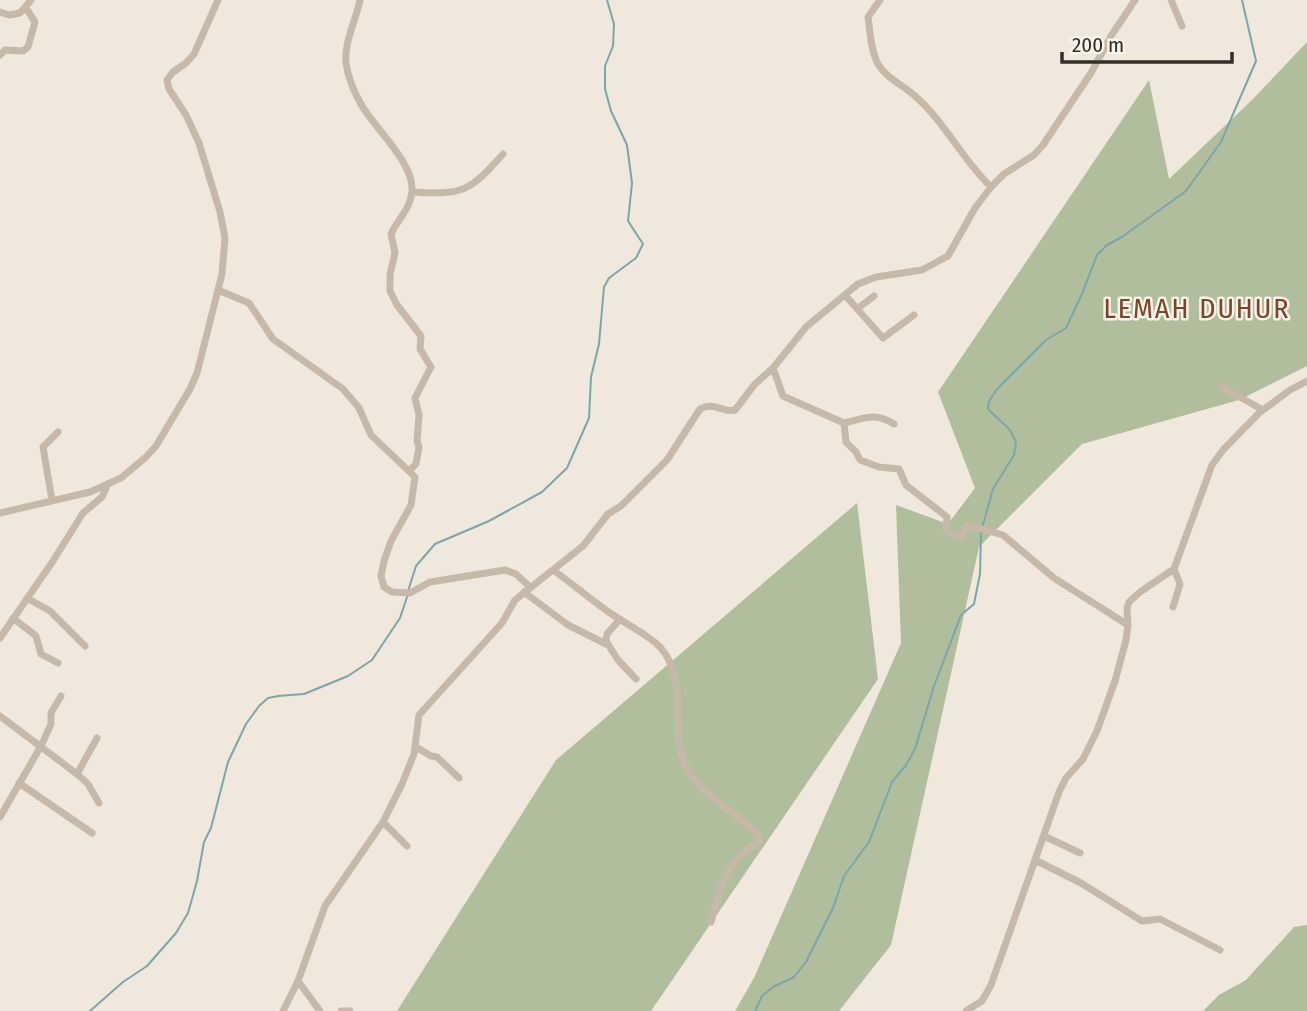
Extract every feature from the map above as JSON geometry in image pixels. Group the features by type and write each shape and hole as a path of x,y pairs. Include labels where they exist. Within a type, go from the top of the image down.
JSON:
{"street":[{"path":"0,12 12,15 20,13 31,0"},
{"path":"0,513 76,496 107,486 131,471 146,457 179,408 197,373 218,290 225,245 220,212 196,135 167,85 171,74 194,54 218,0"},
{"path":"360,0 346,49 348,72 361,104 408,170 412,192 407,210 391,232 395,253 389,282 390,291 421,336 420,349 431,367 416,395 419,447 416,464 410,470"},
{"path":"283,1011 298,981 325,906 383,822 402,784 416,747 419,715 498,628 512,604 583,546 608,514 621,506 667,460 700,409 710,405 735,410 806,327 864,281 913,272 945,259 953,250 975,208 991,187 1004,174 1034,155 1043,145 1135,0"},
{"path":"1171,0 1182,26"},
{"path":"877,1 868,17 873,49 879,65 886,74 920,101 970,165 991,187"},
{"path":"0,55 5,50 23,51 28,47 35,22 26,8"},
{"path":"412,192 441,193 464,190 475,184 503,154"},
{"path":"218,290 249,303 273,339 343,389 359,408 371,435 415,477 411,505 391,541 381,576 384,587 392,592 408,593 430,582 505,570 516,574 527,590 568,625 606,643 636,679"},
{"path":"845,295 883,338 914,315"},
{"path":"857,309 874,296"},
{"path":"773,368 783,396 844,423 880,416 894,424"},
{"path":"965,1011 982,1001 991,985 1059,792 1066,778 1083,759 1097,731 1115,681 1128,625 1127,608 1132,598 1174,569 1212,465 1223,450 1263,410 1307,381"},
{"path":"1222,387 1263,410"},
{"path":"844,423 846,442 860,460 879,467 899,469 906,485 947,517 948,532 960,537 967,524 1003,535 1054,578 1128,625"},
{"path":"52,500 43,444 58,432"},
{"path":"0,638 83,513 102,497 107,486"},
{"path":"1173,607 1180,584 1174,569"},
{"path":"553,570 620,620 650,636 666,653 676,682 680,751 691,776 706,793 759,836 759,842 744,852 731,867 711,922"},
{"path":"27,598 50,611 85,646"},
{"path":"13,618 36,636 41,654 58,663"},
{"path":"606,643 606,636 620,620"},
{"path":"0,817 41,746 51,724 51,713 61,696"},
{"path":"0,716 77,774 88,784 99,803"},
{"path":"77,774 97,738"},
{"path":"416,747 430,756 437,757 459,778"},
{"path":"19,783 92,833"},
{"path":"383,822 407,846"},
{"path":"1044,836 1080,853"},
{"path":"1035,860 1082,883 1142,920 1160,919 1220,950"},
{"path":"298,981 320,1011"},
{"path":"341,1011 350,1011"}],"green space":[{"path":"1307,42 1307,366 1239,400 1082,444 979,547 891,945 839,1011 735,1011 754,978 901,643 896,505 948,524 975,488 938,392 1149,80 1169,179 1252,100"},
{"path":"857,503 878,679 651,1011 397,1011 556,760"},
{"path":"1307,925 1307,1011 1203,1011 1219,995 1246,980 1294,927"}],"waterway":[{"path":"408,591 416,566 435,544 489,521 542,492 567,468 589,418 591,377 599,344 604,287 609,278 636,258 643,244 628,221 632,183 627,145 611,111 605,89 605,66 613,46 614,24 607,0"},
{"path":"982,528 993,489 1014,455 1016,442 1010,430 988,409 989,401 998,388 1046,340 1066,328 1097,255 1107,245 1186,191 1221,142 1256,61 1242,0"},
{"path":"755,1011 762,996 773,987 794,977 806,962 833,908 844,876 869,842 892,782 915,749 934,686 961,615 974,604 980,574 981,533"},
{"path":"90,1011 123,982 147,966 176,933 188,913 204,842 211,828 228,762 246,724 259,706 268,698 304,694 348,676 372,660 400,618 407,597"}],"district":[{"name":"LEMAH DUHUR","path":"1197,308"}]}
